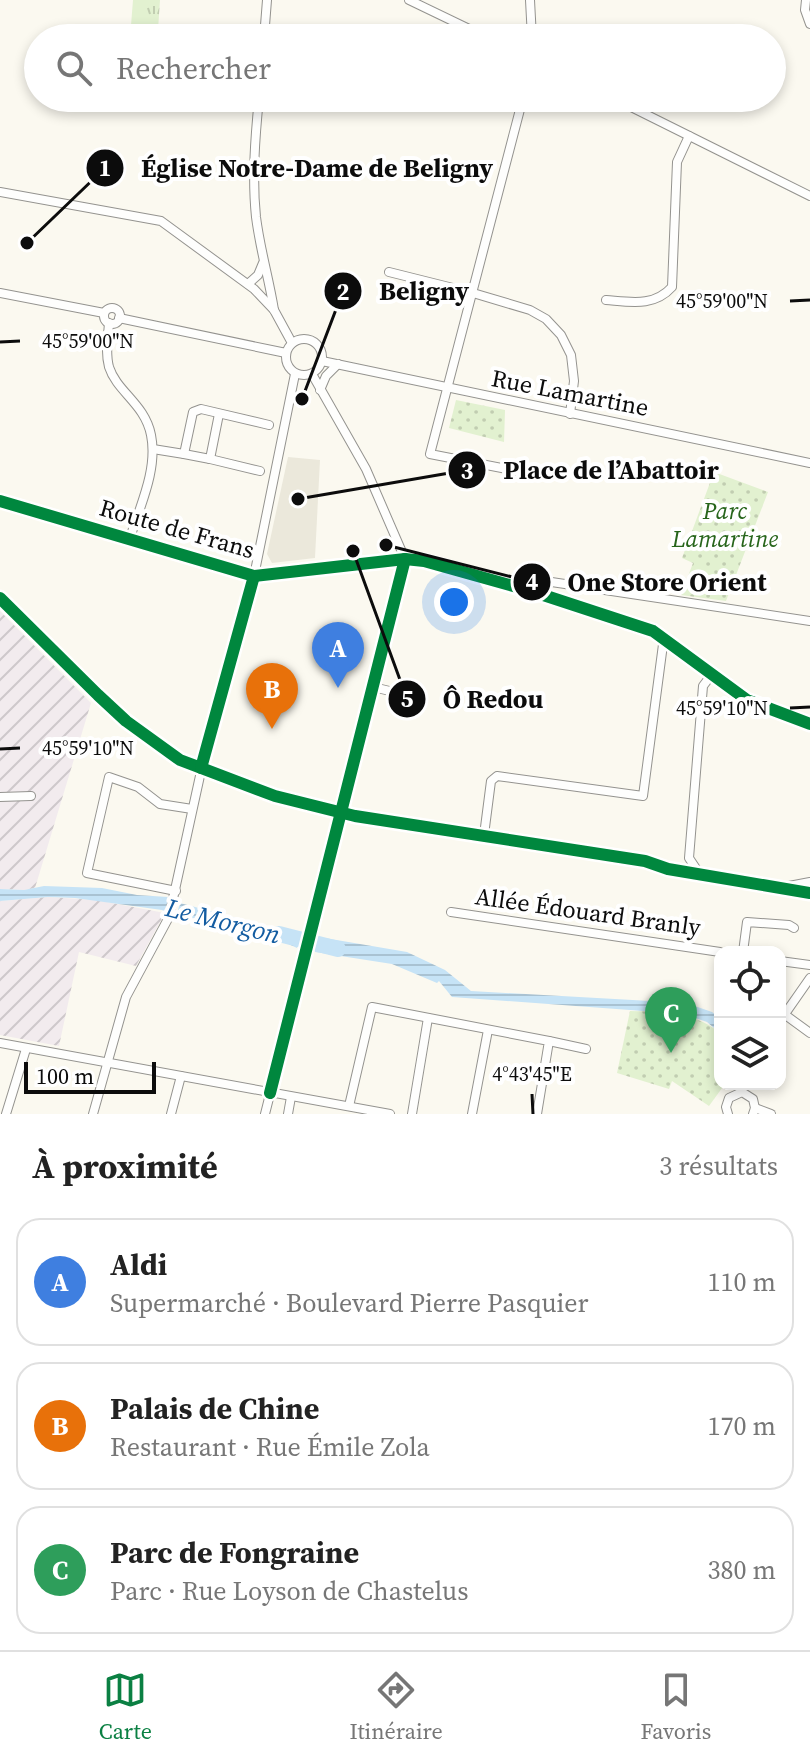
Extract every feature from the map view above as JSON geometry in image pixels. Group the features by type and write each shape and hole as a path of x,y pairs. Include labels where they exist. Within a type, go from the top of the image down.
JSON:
{"street":[{"path":"265,24 267,0"},
{"path":"409,0 459,24"},
{"path":"530,0 531,24"},
{"path":"806,0 805,10 810,24"},
{"path":"258,112 253,178 274,310"},
{"path":"517,471 430,454 519,112"},
{"path":"641,112 810,196"},
{"path":"606,300 641,302 662,299 672,287 677,162 689,136"},
{"path":"0,192 161,221 248,284 274,310 292,343"},
{"path":"248,284 265,268"},
{"path":"248,284 265,268"},
{"path":"389,272 530,310 546,319 561,335 571,355 574,381 570,414"},
{"path":"0,293 104,313"},
{"path":"104,313 114,308 119,318"},
{"path":"104,313 109,323 108,364 119,383 142,410 153,449 152,465 130,538"},
{"path":"109,323 119,318"},
{"path":"119,318 286,353"},
{"path":"295,374 286,363 286,353 292,343 304,339 320,348 322,361 312,374"},
{"name":"Rue Lamartine","path":"322,361 810,463"},
{"path":"320,390 326,376 338,364"},
{"path":"295,374 312,374"},
{"path":"93,1114 126,997 169,917 201,768 254,576 295,374"},
{"path":"265,1114 405,559 366,469 312,374"},
{"path":"184,454 193,412 201,409 269,425"},
{"path":"210,459 219,414"},
{"path":"153,449 260,471"},
{"name":"Route de Frans","path":"0,501 254,576 405,559 424,561 518,587 664,637 747,700 810,724"},
{"path":"518,587 525,578 544,580 810,621"},
{"path":"533,592 544,580"},
{"path":"0,598 67,667 126,721 180,760 275,796 341,813 645,861 668,869 810,893"},
{"path":"484,835 491,781 497,776 643,796 664,637"},
{"path":"699,873 689,858 703,686 712,674"},
{"path":"373,687 398,693"},
{"path":"175,892 87,873 109,777 138,787 160,804 192,809"},
{"path":"0,797 31,796"},
{"path":"780,888 810,882"},
{"name":"Allée Édouard Branly","path":"451,912 714,951"},
{"path":"744,946 747,922 794,928"},
{"path":"786,962 810,965"},
{"path":"786,1012 810,978"},
{"path":"349,1106 372,1007 586,1049"},
{"path":"412,1114 428,1018"},
{"path":"786,1020 810,1033"},
{"path":"472,1114 488,1030"},
{"path":"537,1114 549,1041"},
{"path":"0,1043 390,1114"},
{"path":"6,1114 26,1049"},
{"path":"171,1114 181,1076"},
{"path":"728,1114 727,1102 741,1090"},
{"path":"743,1090 753,1099 754,1111 771,1114"},
{"path":"288,1114 291,1097"}],"shaded area":[{"path":"288,457 320,460 315,558 272,563 267,554"},
{"path":"0,611 91,703 35,888 24,890 0,889"},
{"path":"48,897 96,900 165,913 136,966 79,952 59,1046 0,1035 0,901"}],"green space":[{"path":"133,0 160,0 158,24 131,24"},
{"path":"456,400 505,410 504,442 449,428"},
{"name":"Parc Lamartine","path":"714,472 768,492 726,601 681,595 693,563 682,558"},
{"path":"630,1011 688,1017 714,1029 714,1090 721,1090 709,1106 672,1081 669,1089 617,1073"}],"water":[{"path":"44,886 102,888 168,897 173,901 170,914 162,910 75,898 0,901 0,889 24,890"},
{"path":"180,903 296,934 297,931 301,932 297,948 278,939 176,917"},
{"path":"319,937 407,952 445,970 471,991 686,1003 714,1014 714,1028 707,1022 684,1014 452,997 439,981 437,983 392,964 315,952"}],"waterway":[{"name":"Le Morgon","path":"279,934 338,949"}],"cycle path":[{"path":"0,501 254,576 405,559 424,561 531,591 653,631 747,700 810,724"},
{"path":"270,1093 405,559"},
{"path":"201,768 254,576"},
{"path":"0,598 126,721 180,760 275,796 355,816 645,861 668,869 810,893"}],"place":[{"name":"Église Notre-Dame de Beligny","path":"27,243"},
{"name":"Beligny","path":"302,399"},
{"name":"Place de l’Abattoir","path":"298,499"},
{"name":"One Store Orient","path":"386,545"},
{"name":"Ô Redou","path":"353,551"},
{"name":"Aldi","path":"338,688"},
{"name":"Palais de Chine","path":"272,729"},
{"name":"Parc de Fongraine","path":"671,1053"}]}
